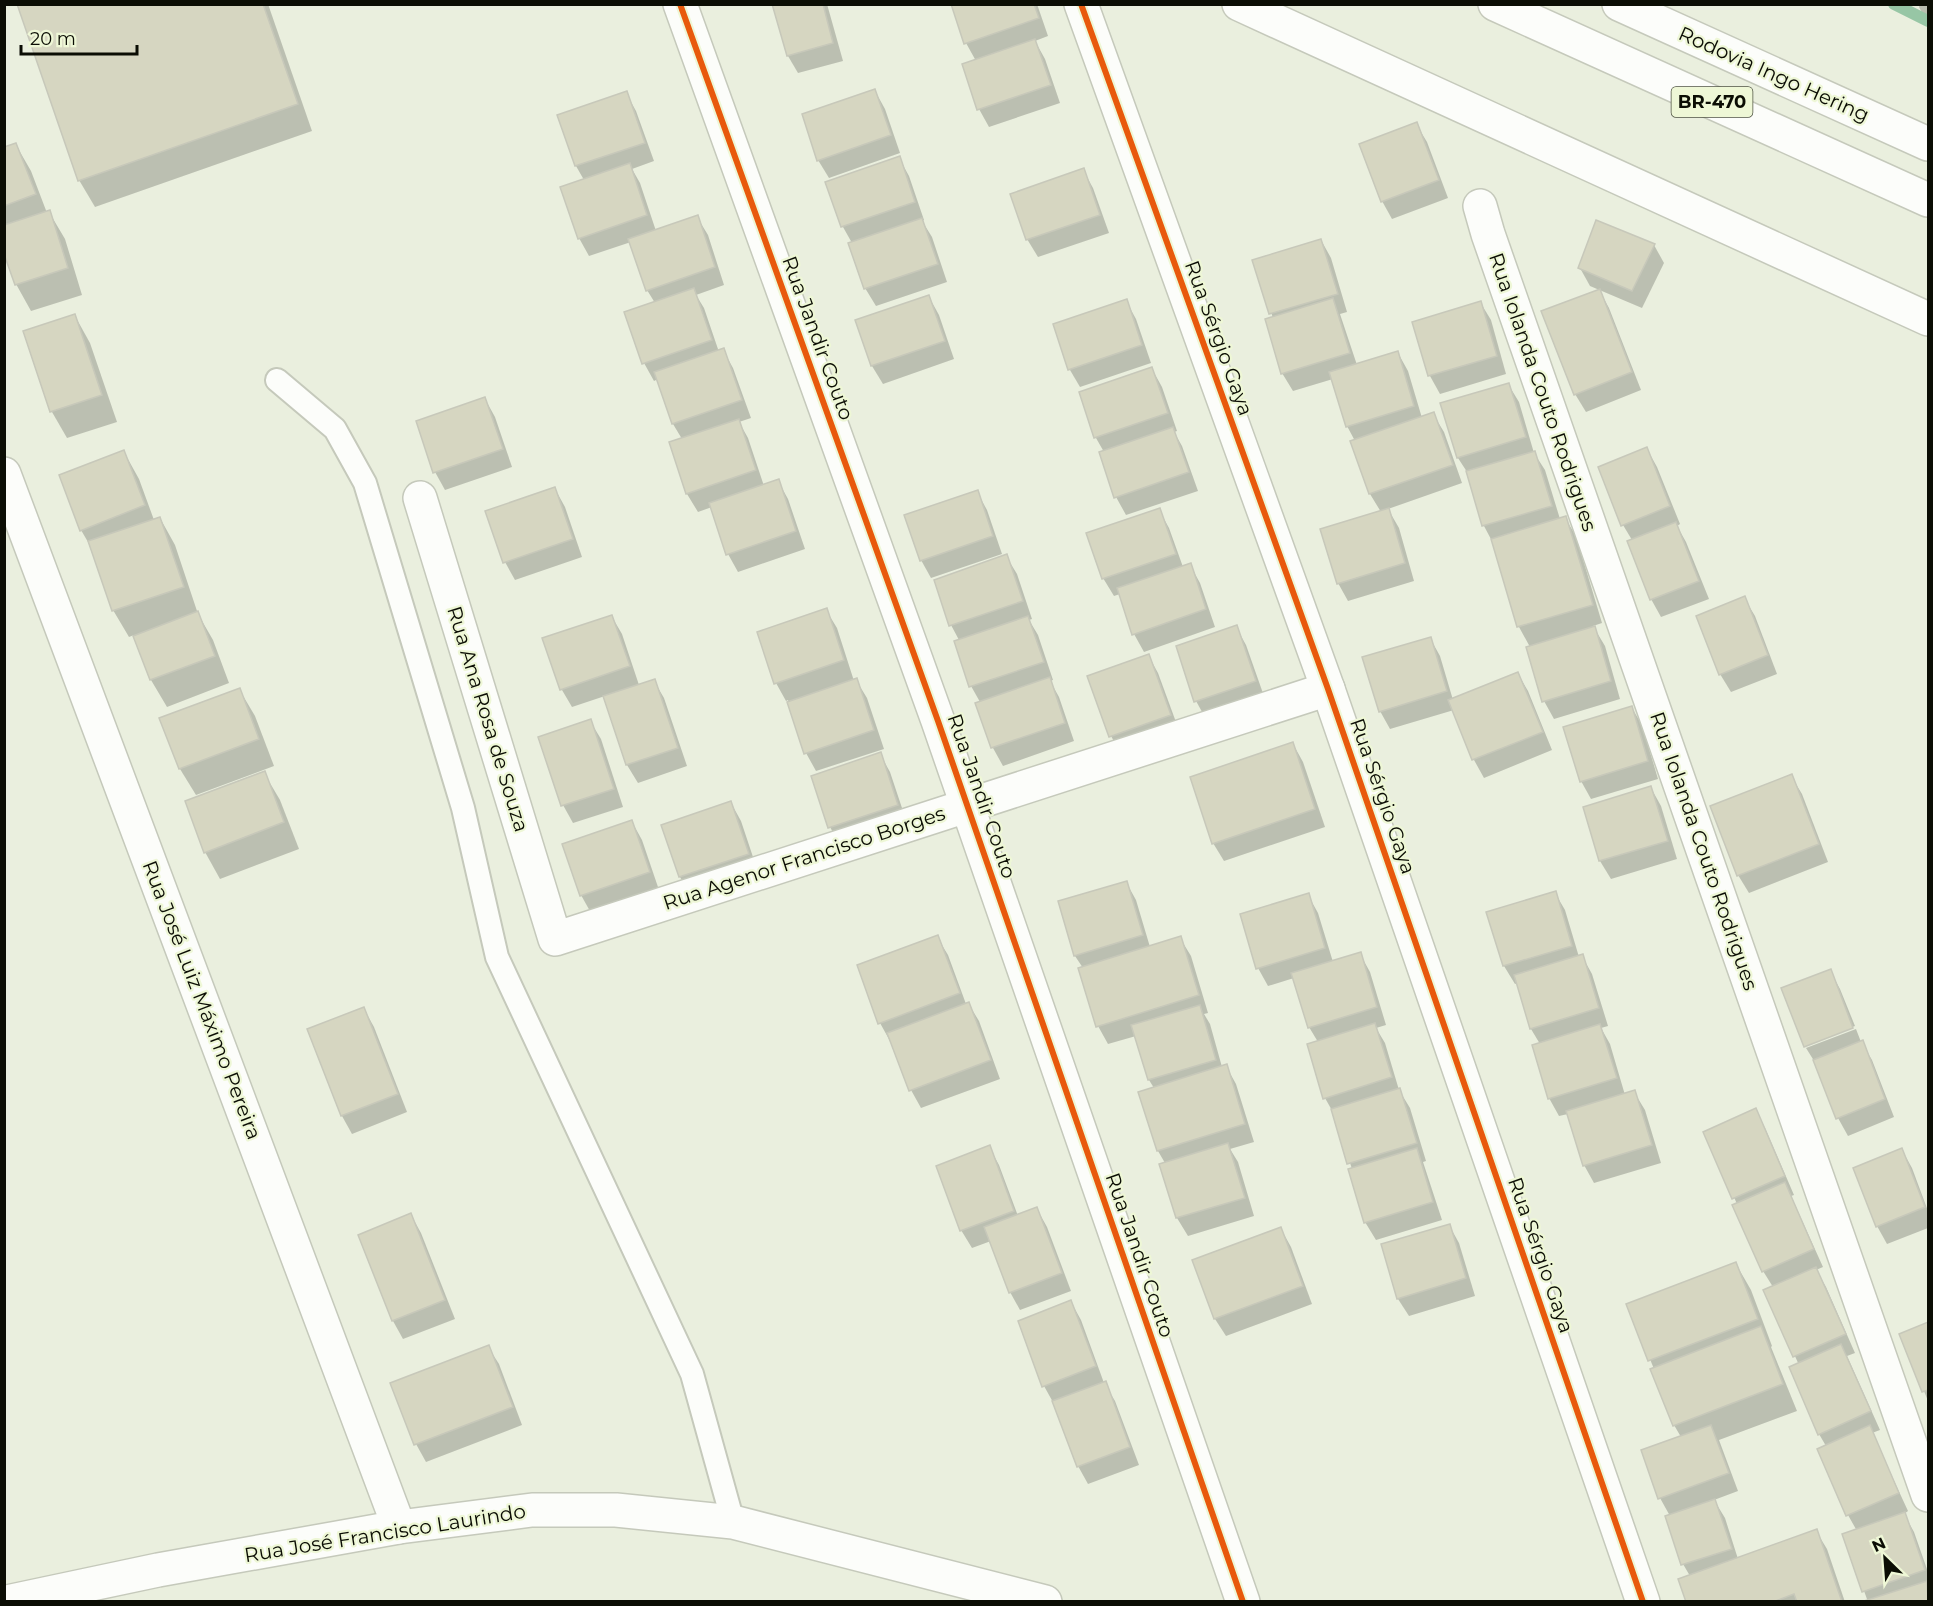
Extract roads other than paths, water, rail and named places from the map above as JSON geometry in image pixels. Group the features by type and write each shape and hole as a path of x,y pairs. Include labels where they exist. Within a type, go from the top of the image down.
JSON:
{"main road":[{"name":"Rua Jandir Couto","path":"680,4 968,806 1243,1602"},
{"name":"Rua Sérgio Gaya","path":"1081,4 1328,689 1643,1602"},
{"path":"1239,4 1929,319"},
{"name":"BR-470","path":"1495,4 1929,200"},
{"name":"Rodovia Ingo Hering","path":"1619,4 1929,144"},
{"name":"Rua Iolanda Couto Rodrigues","path":"1480,206 1929,1495"},
{"name":"Rua José Luiz Máximo Pereira","path":"4,474 399,1527"},
{"name":"Rua Ana Rosa de Souza","path":"420,498 555,939"},
{"name":"Rua Agenor Francisco Borges","path":"555,939 1328,689"},
{"name":"Rua José Francisco Laurindo","path":"8,1602 158,1570 399,1527 532,1510 616,1510 734,1522 1045,1602"}],"lane":[{"path":"278,380 334,429 365,483 463,808 497,957 692,1374 734,1522"}],"waterway":[{"path":"1894,4 1928,21"}]}
